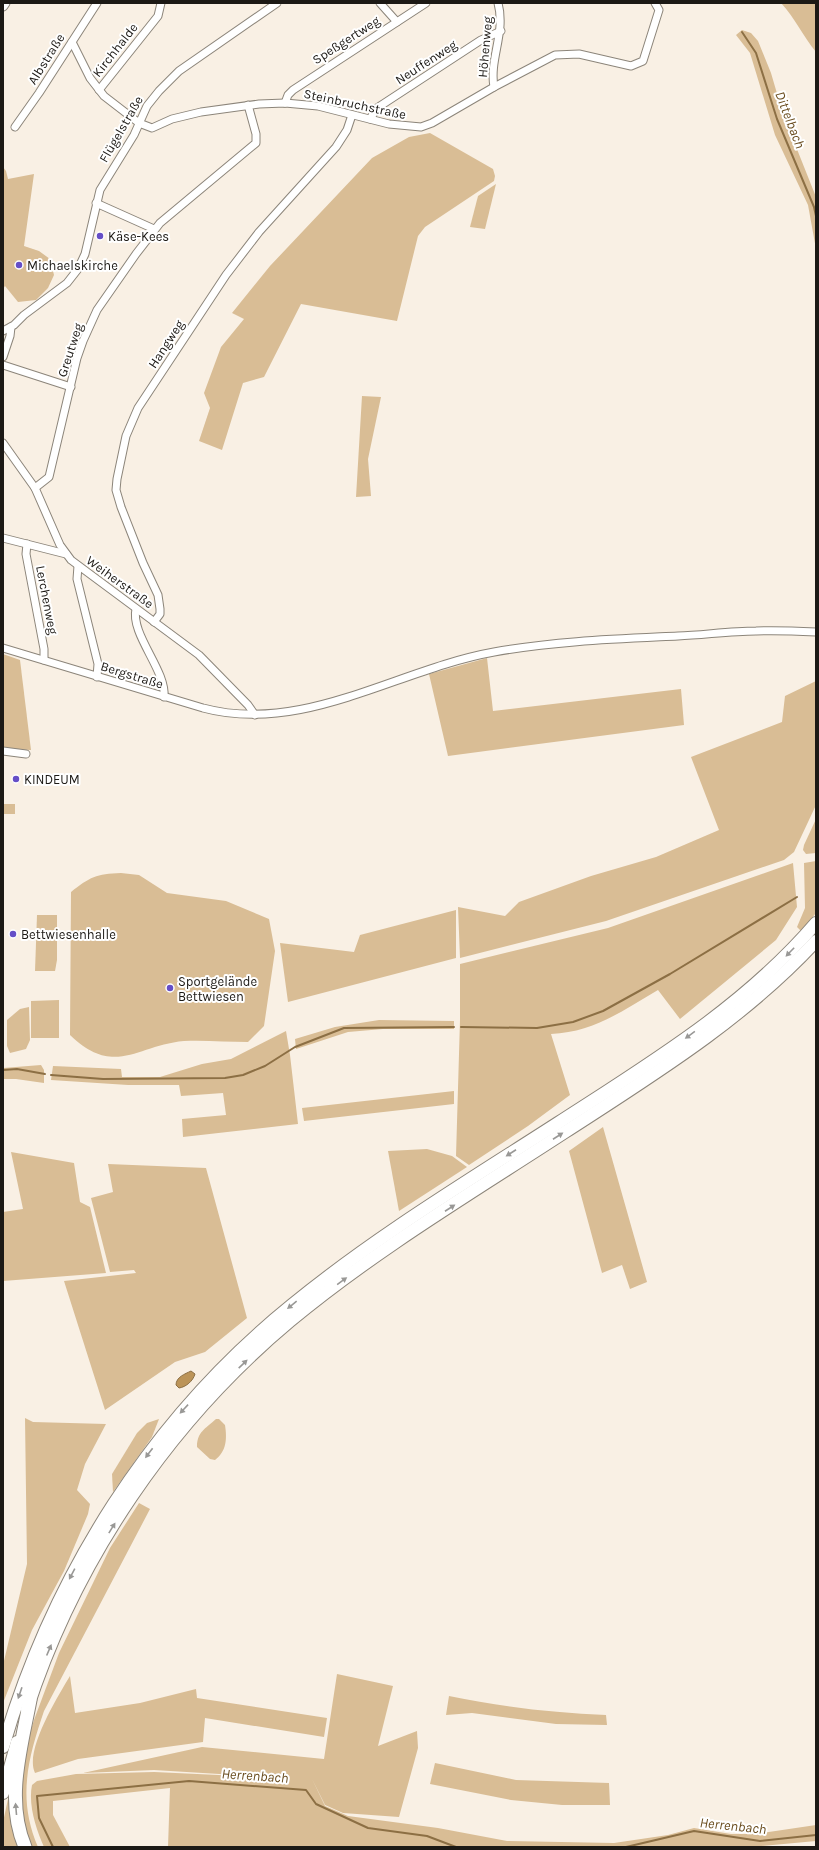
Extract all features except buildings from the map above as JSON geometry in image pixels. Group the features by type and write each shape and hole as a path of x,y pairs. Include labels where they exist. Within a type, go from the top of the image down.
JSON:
{"highway":[{"path":"3,1747 32,1662 64,1589 90,1540 118,1496 173,1422 196,1396 253,1338 307,1293 371,1246 646,1065 698,1029 755,985 816,923"},
{"path":"3,1792 30,1700 63,1618 104,1540 144,1480 193,1417 216,1392 264,1344 319,1298 398,1242 705,1038 765,991 816,941"},
{"path":"25,1847 19,1830 15,1793 17,1771 30,1700"}],"street":[{"name":"Albstraße","path":"15,127 39,93 96,3"},
{"name":"Kirchhalde","path":"99,90 158,16 161,3"},
{"name":"Flügelstraße","path":"3,331 11,327 67,283 78,269 85,254 96,203 103,184 134,135 142,114 166,82 179,71 277,3"},
{"path":"380,3 397,22"},
{"name":"Speßgertweg","path":"285,103 288,95 293,90 426,3"},
{"name":"Höhenweg","path":"427,126 494,87 494,71 501,31 501,16 498,3"},
{"path":"494,87 555,54 579,54 631,66 639,64 643,61 659,10 655,3"},
{"name":"Neuffenweg","path":"370,119 377,108 482,40 501,31"},
{"name":"Kirchhalde","path":"72,42 90,78 99,90 113,104 139,123"},
{"name":"Steinbruchstraße","path":"139,123 152,128 180,117 248,105 285,103 318,106 408,127 427,126"},
{"name":"Greutweg","path":"35,488 49,477 77,358 92,320 118,278 154,229 212,178 256,143 257,139 248,105"},
{"name":"Hangweg","path":"154,622 160,614 158,595 143,563 117,495 117,479 128,429 138,408 226,275 259,232 336,147 347,130 352,115"},
{"path":"96,203 154,229"},
{"path":"3,357 8,343 11,327"},
{"path":"3,365 71,387"},
{"name":"Weiherstraße","path":"3,443 35,488 66,554 78,566 199,655 248,705 255,715"},
{"path":"3,538 66,554"},
{"name":"Lerchenweg","path":"27,544 26,554 44,649 44,660"},
{"path":"78,566 77,579 98,664 97,677"},
{"path":"136,610 136,621 161,680 164,697"},
{"name":"Bergstraße","path":"3,648 164,697 225,713 255,715 296,711 463,658 528,646 586,640 756,631 816,632"},
{"path":"3,751 26,754"}],"shaded area":[{"path":"781,3 816,3 816,52 791,15"},
{"path":"742,30 751,33 758,41 771,73 783,114 816,197 816,249 808,205 775,135 750,53 736,35"},
{"path":"430,133 493,169 495,176 494,181 425,227 418,236 397,321 301,304 264,377 243,383 222,450 199,441 210,408 204,393 221,347 244,319 232,313 270,266 372,158 409,137"},
{"path":"3,167 6,171 8,179 34,174 24,246 39,251 50,259 54,275 48,288 36,300 18,302 5,286 3,289"},
{"path":"496,184 485,229 470,227 478,196"},
{"path":"362,396 381,397 368,459 371,496 356,497"},
{"path":"3,654 20,660 31,750 3,749"},
{"path":"487,658 493,711 681,689 684,725 448,756 429,674"},
{"path":"816,681 816,805 794,852 784,860 606,921 460,958 458,907 505,916 519,902 591,876 656,857 719,830 691,757 782,722 785,696"},
{"path":"4,804 15,804 15,814 4,814"},
{"path":"816,819 816,853 806,854 803,850 804,845"},
{"path":"816,861 816,913 801,931 797,927 805,908 804,863"},
{"path":"793,863 797,907 776,940 680,1019 658,990 620,1013 594,1025 581,1029 551,1034 570,1095 528,1126 469,1165 456,1156 460,964 608,928"},
{"name":"Sportgelände Bettwiesen","path":"121,873 139,875 167,893 226,901 269,919 275,951 264,1026 248,1042 184,1041 167,1044 126,1056 113,1057 100,1055 86,1048 70,1035 71,892 83,883 99,875"},
{"path":"456,910 456,958 288,1002 280,943 354,952 360,935"},
{"path":"37,915 57,915 57,960 55,971 35,971"},
{"path":"59,1000 59,1038 31,1038 31,1001"},
{"path":"29,1007 30,1040 26,1049 10,1053 7,1046 7,1020 20,1009"},
{"path":"379,1020 454,1021 454,1029 383,1029 348,1032 296,1049 295,1039 335,1027"},
{"path":"286,1031 298,1124 183,1137 182,1119 226,1115 223,1093 181,1096 179,1085 128,1085 51,1080 53,1066 121,1069 122,1077 160,1077 202,1064 231,1059"},
{"path":"41,1065 44,1070 44,1083 16,1079 3,1079 3,1068"},
{"path":"454,1091 454,1104 304,1121 302,1108"},
{"path":"603,1127 647,1282 630,1289 622,1265 602,1273 569,1151"},
{"path":"427,1149 452,1156 467,1167 399,1211 388,1151"},
{"path":"11,1152 74,1163 80,1202 90,1207 106,1273 3,1281 3,1212 23,1209"},
{"path":"108,1164 206,1168 247,1318 205,1352 175,1362 105,1410 64,1281 136,1273 134,1270 110,1272 91,1198 113,1192"},
{"path":"191,1371 195,1374 193,1379 187,1385 179,1388 176,1385 176,1382 181,1376"},
{"path":"25,1418 33,1422 106,1424 85,1464 77,1490 90,1504 88,1514 64,1571 32,1630 3,1703 3,1665 27,1564"},
{"path":"159,1419 152,1437 113,1492 112,1474 137,1433 147,1423"},
{"path":"216,1419 219,1419 225,1425 226,1439 222,1453 215,1460 210,1459 197,1447 197,1442 200,1434"},
{"path":"139,1503 150,1509 44,1711 38,1728 33,1745 27,1779 26,1795 28,1812 38,1847 29,1847 19,1804 26,1746 34,1720 59,1653 110,1548"},
{"path":"337,1674 393,1686 378,1746 417,1731 418,1748 399,1817 343,1813 325,1805 312,1779 325,1806 348,1816 438,1828 507,1841 614,1843 668,1835 694,1828 731,1834 755,1834 816,1825 816,1841 751,1847 168,1847 170,1788 53,1801 53,1815 70,1847 44,1847 38,1833 31,1801 32,1785 37,1781 76,1774 154,1772 285,1778 154,1770 83,1773 202,1747 324,1759"},
{"path":"70,1676 75,1713 140,1703 196,1689 197,1698 327,1718 324,1737 205,1718 203,1742 78,1759 35,1773 33,1763 34,1751 38,1738 58,1696"},
{"path":"449,1696 528,1709 606,1715 607,1725 556,1724 472,1713 446,1715"},
{"path":"435,1763 516,1780 609,1783 610,1805 562,1805 511,1800 430,1784"},
{"path":"11,1785 19,1847 3,1847 3,1822"}],"waterway":[{"name":"Dittelbach","path":"742,32 756,53 777,119 814,207 816,216"},
{"path":"461,1027 537,1028 573,1022 603,1011 670,974 797,897"},
{"path":"51,1075 103,1079 225,1078 243,1075 265,1066 295,1047 344,1028 454,1027"},
{"path":"3,1070 17,1069 45,1074"},
{"name":"Herrenbach","path":"53,1847 39,1818 37,1796 189,1781 306,1790 316,1804 368,1828 427,1836 456,1847"},
{"name":"Herrenbach","path":"626,1847 694,1831 760,1841 816,1835"}],"place":[{"name":"Käse-Kees","path":"100,236"},
{"name":"Michaelskirche","path":"19,265"},
{"name":"KINDEUM","path":"16,779"},
{"name":"Bettwiesenhalle","path":"13,934"},
{"name":"Sportgelände Bettwiesen","path":"170,988"}]}
